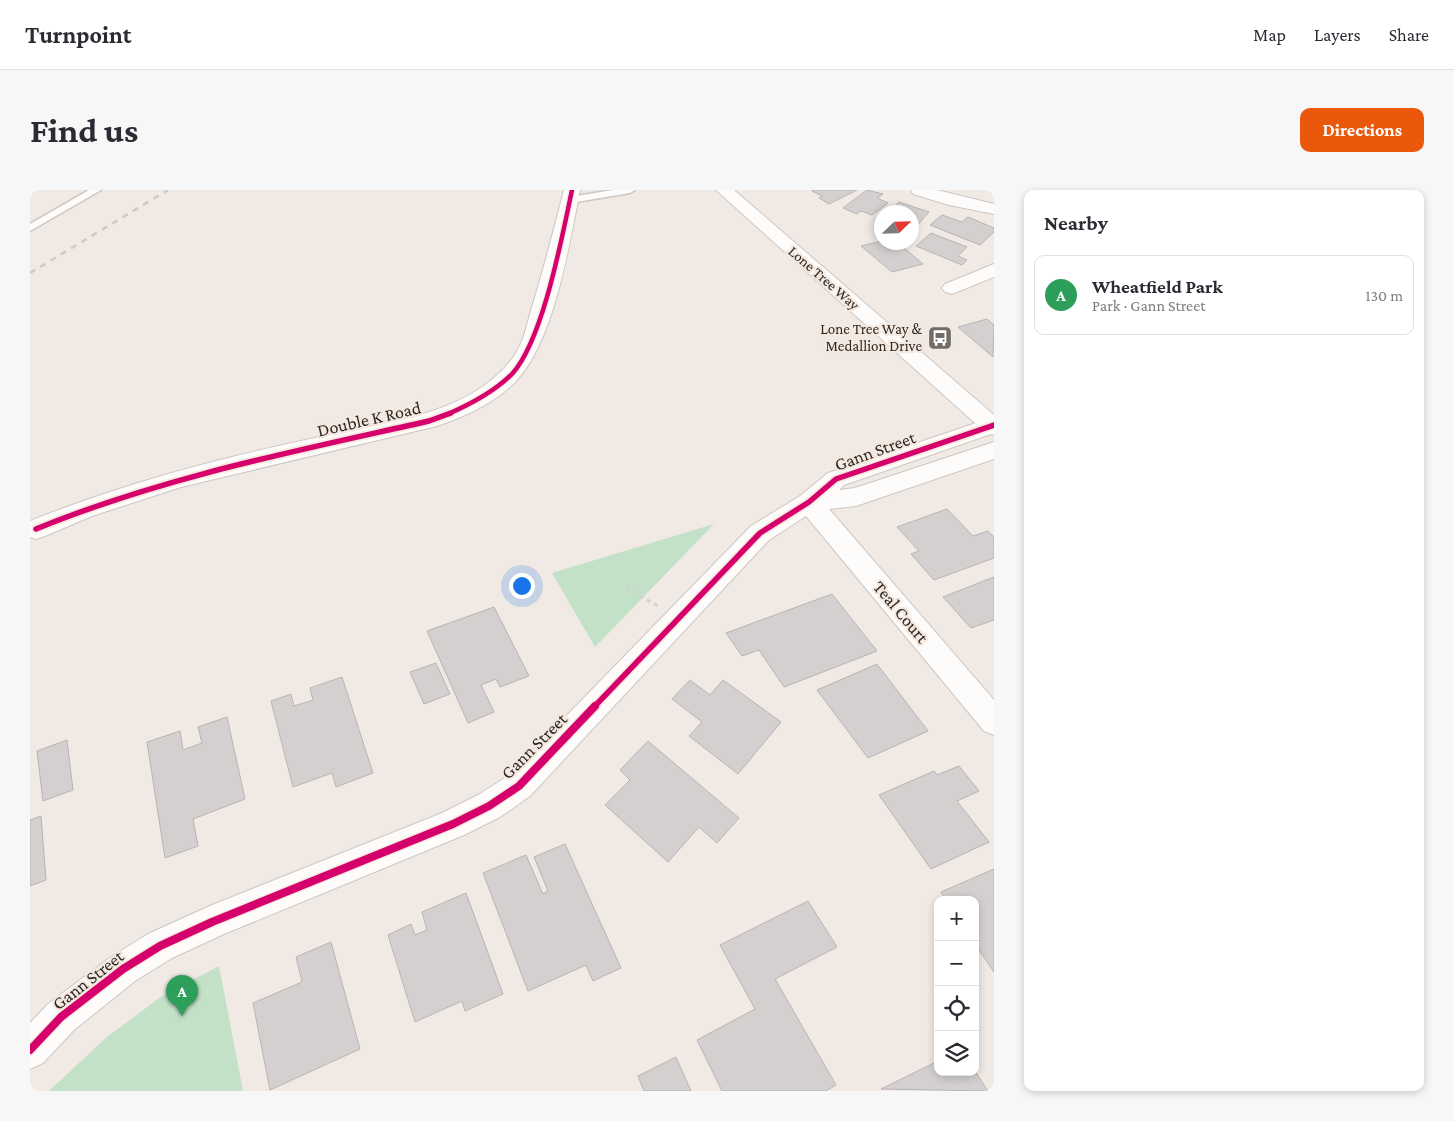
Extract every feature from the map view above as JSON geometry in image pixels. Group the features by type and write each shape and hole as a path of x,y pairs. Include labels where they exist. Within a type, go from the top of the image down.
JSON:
{"street":[{"name":"Lone Tree Way","path":"724,190 994,428"},
{"path":"919,190 956,201 994,209"},
{"name":"Double K Road","path":"36,529 97,505 177,479 429,421 456,412 483,397 512,373 522,361 532,338 558,251 571,195"},
{"path":"952,288 994,270"},
{"name":"Gann Street","path":"30,1050 62,1017 123,969 160,946 212,922 453,824 489,806 519,786 760,533 809,502 836,479 994,428"},
{"name":"Gann Street","path":"809,502 856,497 994,450"},
{"name":"Teal Court","path":"809,502 994,722"}],"lane":[{"path":"30,228 96,190"},
{"path":"571,195 630,190"}],"path":[{"path":"626,588 648,598 677,620"}],"green space":[{"path":"714,524 595,647 552,573"},
{"path":"219,966 243,1091 49,1091 107,1037 162,996"}],"building":[{"path":"857,190 829,204 819,198 822,196 812,191"},
{"path":"867,190 883,194 877,198 888,203 885,205 874,205 874,214 872,215 861,211 857,214 843,208"},
{"path":"899,202 908,205 896,205"},
{"path":"919,209 929,212 919,223"},
{"path":"942,215 962,222 968,217 994,228 994,232 980,245 930,225"},
{"path":"931,233 967,247 958,256 967,260 962,265 919,247 919,243"},
{"path":"874,243 874,250 906,250 923,264 892,272 861,246"},
{"path":"987,319 994,325 993,357 958,327"},
{"path":"947,509 973,536 988,531 994,537 994,558 934,580 911,554 919,551 897,527"},
{"path":"994,577 994,620 971,628 943,597"},
{"path":"832,594 877,651 784,687 759,650 742,656 726,633"},
{"path":"494,607 529,676 500,687 496,679 481,685 494,712 468,723 427,631"},
{"path":"436,663 450,694 424,704 410,672"},
{"path":"877,664 928,731 868,758 817,690"},
{"path":"342,677 373,773 336,787 332,773 293,787 271,701 291,694 294,706 313,700 310,688"},
{"path":"690,680 710,695 723,680 781,722 738,774 689,736 702,722 672,699"},
{"path":"227,717 245,799 193,819 198,846 165,858 147,742 180,731 183,750 202,743 198,727"},
{"path":"67,740 73,790 43,801 37,751"},
{"path":"648,741 739,818 717,843 699,827 668,862 605,805 630,780 620,770"},
{"path":"959,766 979,791 957,801 989,842 931,869 879,795 934,771 937,775"},
{"path":"41,816 46,880 30,886 30,820"},
{"path":"565,844 621,968 593,981 586,965 528,991 483,873 526,855 543,894 548,891 534,857"},
{"path":"994,869 994,972 979,950 979,896 944,896 941,892"},
{"path":"466,893 503,994 465,1011 462,1001 415,1022 388,935 411,924 415,935 427,930 422,912"},
{"path":"808,901 837,947 775,979 836,1085 826,1091 722,1091 697,1040 755,1009 720,945"},
{"path":"331,942 360,1049 270,1090 253,1003 302,982 296,957"},
{"path":"676,1057 691,1091 644,1091 638,1076"},
{"path":"934,1063 934,1076 978,1076 988,1091 881,1089"}],"railway":[{"path":"30,273 168,190"}],"cycle path":[{"path":"36,529 132,493 230,466 429,421 480,399 503,383 521,362 529,348 552,273 572,190"},
{"path":"30,1050 61,1017 123,969 160,946 212,922 453,824 489,806 519,786 760,533 809,502 836,479 994,425"}],"place":[{"name":"Lone Tree Way & Medallion Drive","path":"940,338"},
{"name":"Wheatfield Park","path":"182,1016"}]}
